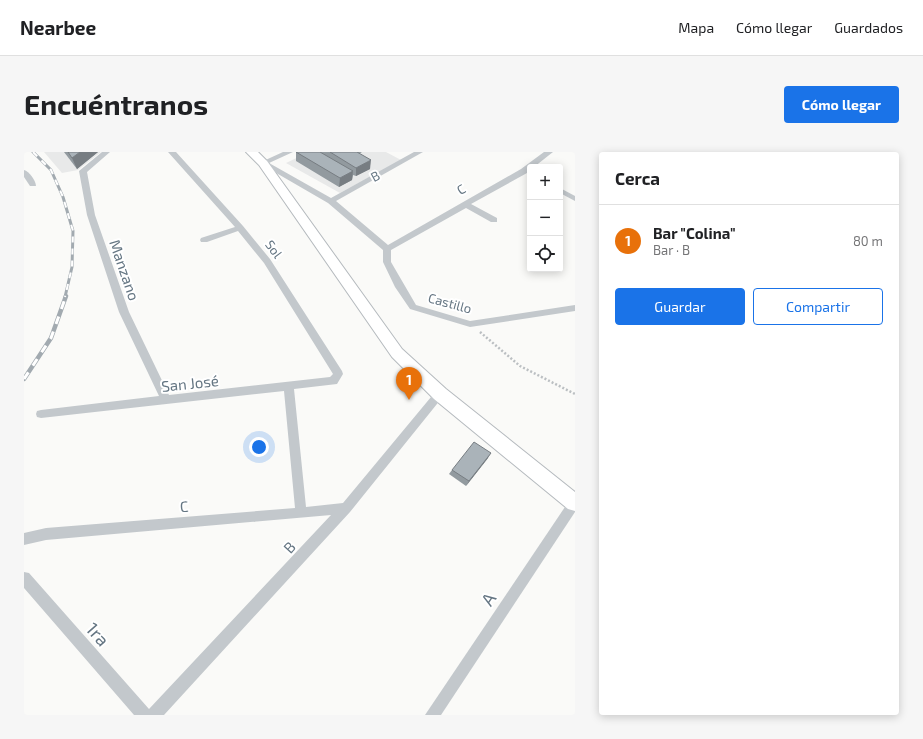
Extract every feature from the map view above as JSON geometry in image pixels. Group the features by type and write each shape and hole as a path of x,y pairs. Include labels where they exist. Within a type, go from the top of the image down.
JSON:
{"main road":[{"path":"252,152 263,163 397,353 440,394 575,503"}],"street":[{"name":"Manzano","path":"106,152 83,171 91,215 124,312 166,400"},
{"name":"Sol","path":"172,152 240,228 267,261 338,374"},
{"path":"263,163 289,152"},
{"name":"B","path":"331,201 419,152"},
{"name":"C","path":"536,164 549,152"},
{"path":"263,163 331,201 386,249"},
{"path":"24,172 33,184"},
{"name":"C","path":"386,249 465,204 527,172"},
{"path":"563,192 575,199"},
{"path":"465,204 494,220"},
{"path":"204,240 240,228"},
{"name":"Castillo","path":"386,249 387,262 400,287 413,307 470,324 575,308"},
{"name":"San José","path":"41,414 289,387 333,381 338,374"},
{"path":"289,387 300,513"},
{"name":"B","path":"154,715 346,508 440,394"},
{"name":"A","path":"432,715 575,503"},
{"name":"C","path":"24,539 46,534 346,508"},
{"name":"1ra","path":"24,578 144,715"}],"path":[{"path":"470,324 520,366 575,394"}],"shaded area":[{"path":"44,152 101,152 78,170 62,173"},
{"path":"309,152 386,152 401,160 340,193 286,163"}],"building":[{"path":"68,152 80,152 72,158"},
{"path":"296,152 320,152 353,171 340,178"},
{"path":"330,152 357,152 371,160 356,168"},
{"path":"474,442 491,453 469,481 452,470"}],"railway":[{"path":"33,152 51,170 63,197 73,231 72,267 65,297"},
{"path":"24,379 51,338 66,296"}],"place":[{"name":"Bar \"Colina\"","path":"409,400"}]}
